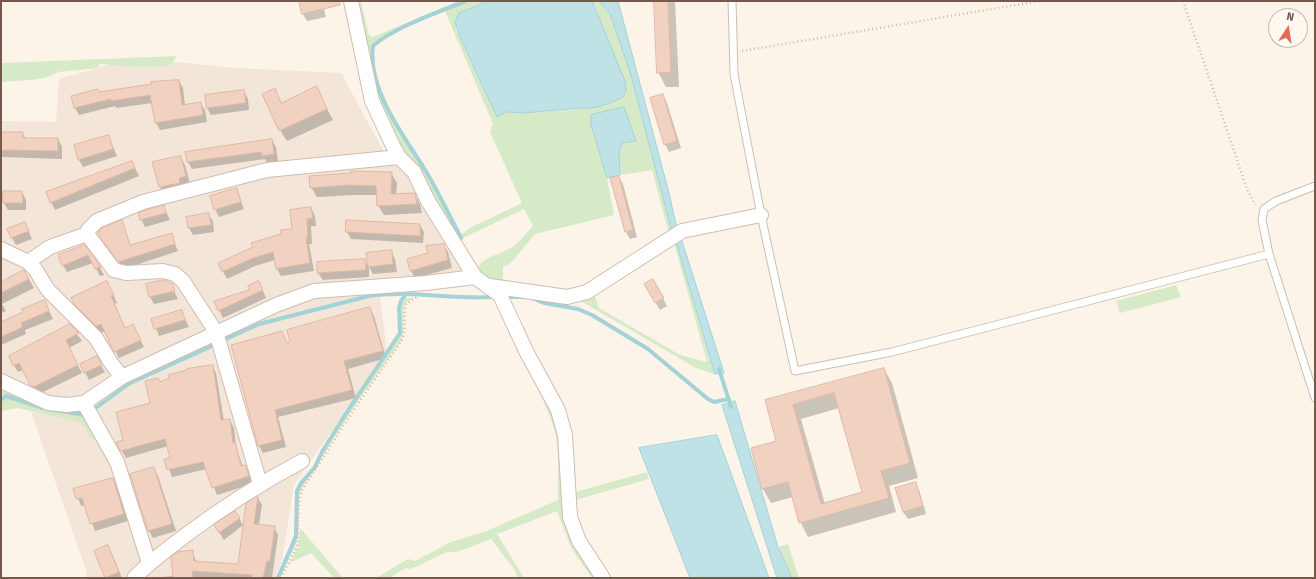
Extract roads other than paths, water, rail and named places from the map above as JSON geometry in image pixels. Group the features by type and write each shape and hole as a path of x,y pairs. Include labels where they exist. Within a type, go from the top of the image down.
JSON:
{"street":[{"path":"351,1 372,101 399,157 414,172 428,201 475,276 500,295 526,351 558,410 565,435 570,517 579,541 602,578"},
{"path":"28,262 50,247 87,234 88,230 96,221 143,202 266,170 399,157"},
{"path":"487,285 567,297 587,292 682,231 761,215"},
{"path":"87,234 114,270 126,273 163,271 175,274 183,281 216,332 260,484"},
{"path":"1,249 28,262 35,269 48,290 96,338 111,363 122,377"},
{"path":"1,381 48,403 67,406 84,403 122,377 276,305 314,291 426,283 475,276"},
{"path":"84,403 117,462 149,563"},
{"path":"134,578 149,563 216,512 260,484 302,461"}],"lane":[{"path":"732,1 734,74 761,215 795,371 892,352 1269,254"},
{"path":"1315,186 1276,200 1264,209 1262,220 1269,254 1315,398"}],"water":[{"path":"489,1 592,1 625,81 626,90 623,97 608,104 591,108 523,113 506,112 497,117 459,35 455,22 459,13"},
{"path":"599,1 618,1 669,193 677,229 672,232 631,75 610,14"},
{"path":"624,107 636,141 622,143 619,152 620,175 607,178 591,125 591,115"},
{"path":"681,238 724,373 715,374 676,242"},
{"path":"735,401 778,547 792,578 777,578 722,405"},
{"path":"717,435 769,578 690,578 639,448"}],"waterway":[{"path":"459,239 461,238 436,189 399,129 382,96 376,79 373,63 373,46 393,32 405,26 466,1"},
{"path":"224,340 259,324 369,296 384,294 416,294 479,298 494,297"},
{"path":"278,578 296,536 297,491 301,483 315,467 322,452 345,415 400,333 399,308 405,295"},
{"path":"506,297 523,297"},
{"path":"532,298 544,303 578,309 592,315 648,349 708,399 714,402 729,399"},
{"path":"97,407 130,383 212,346"},
{"path":"719,369 731,407"},
{"path":"1,400 6,396 43,408"},
{"path":"49,409 84,415"}]}
